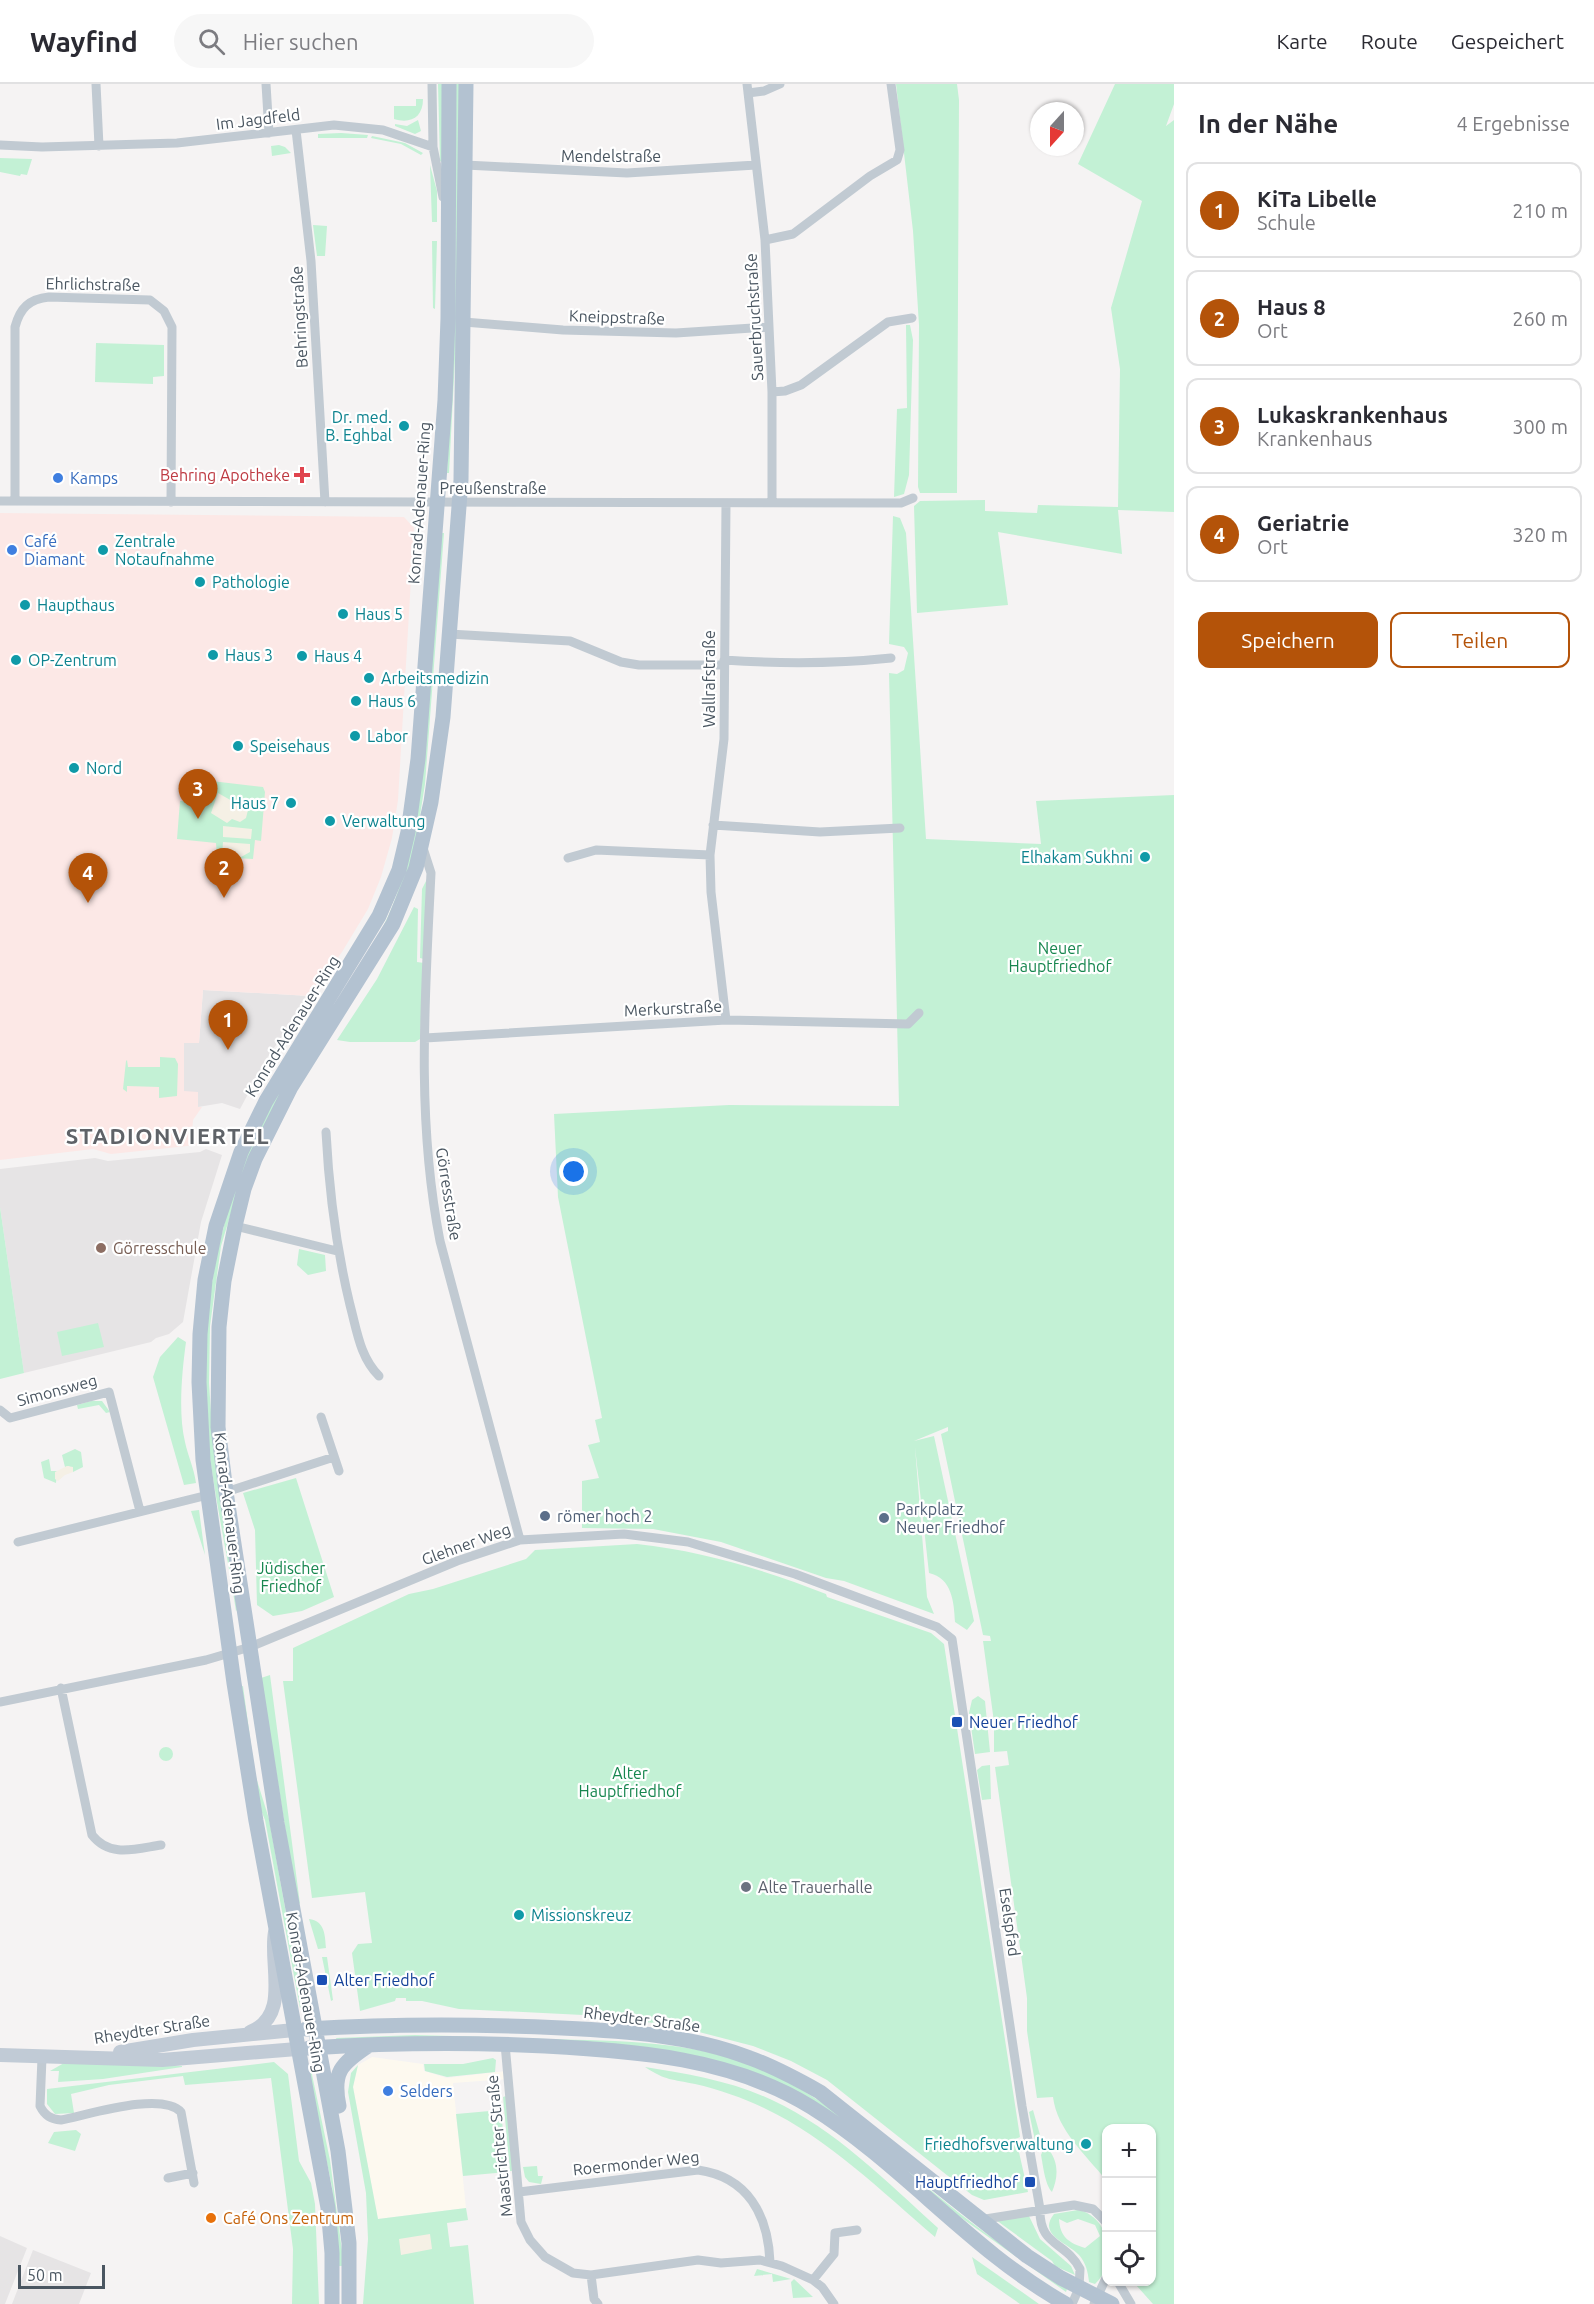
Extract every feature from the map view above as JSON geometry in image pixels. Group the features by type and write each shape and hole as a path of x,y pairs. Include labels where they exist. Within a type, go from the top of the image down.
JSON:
{"main road":[{"name":"Konrad-Adenauer-Ring","path":"332,2304 332,2253 328,2208 256,1821 208,1495 201,1429 200,1344 205,1280 216,1226 228,1186 254,1124 278,1080 355,959 379,916 399,870 411,811 418,759 438,503 448,330 449,84"},
{"name":"Konrad-Adenauer-Ring","path":"349,2304 349,2243 338,2151 279,1835 226,1492 218,1427 217,1384 224,1281 244,1189 266,1134 291,1087 393,924 409,889 421,845 437,763 459,503 464,322 466,84"},
{"path":"241,2035 261,2026 274,2010 276,1989 272,1948 275,1927"},
{"name":"Rheydter Straße","path":"89,2057 241,2035 294,2030 422,2025 561,2028 660,2037 729,2051 786,2073 820,2092 884,2140 979,2220 1027,2256 1096,2301 1112,2304"},
{"name":"Rheydter Straße","path":"0,2055 162,2060 369,2045 505,2044 668,2057 742,2074 779,2089 841,2128 980,2245 1015,2272 1066,2304"},
{"path":"349,2243 350,2193 347,2150 336,2091 337,2078 342,2066 349,2058 369,2045"}],"street":[{"path":"96,84 99,146"},
{"path":"266,84 269,133"},
{"path":"432,84 433,147 449,228"},
{"name":"Sauerbruchstraße","path":"772,502 772,392 765,240 748,88 764,91 780,84"},
{"name":"Sauerbruchstraße","path":"765,240 793,234 870,176 890,166 899,156 891,84"},
{"name":"Im Jagdfeld","path":"0,145 99,146 177,143 334,125 383,130 433,147"},
{"name":"Behringstraße","path":"296,130 311,261 325,502"},
{"name":"Mendelstraße","path":"465,165 627,173 756,165"},
{"name":"Ehrlichstraße","path":"15,501 15,327 27,304 37,298 49,297 150,300 168,316 172,327 171,502"},
{"name":"Sauerbruchstraße","path":"772,392 793,390 888,322 912,318"},
{"name":"Kneippstraße","path":"464,322 563,330 676,333 769,327"},
{"name":"Preußenstraße","path":"0,501 901,503 912,498"},
{"name":"Wallrafstraße","path":"726,502 724,739 710,855 711,892 726,1020"},
{"path":"449,634 570,641 621,662 639,665 811,664 891,658"},
{"path":"713,825 820,831 900,828"},
{"name":"Görresstraße","path":"421,845 431,873 423,1093 432,1200 440,1241 520,1540"},
{"path":"568,858 596,849 710,855"},
{"name":"Merkurstraße","path":"425,1038 726,1020 908,1024 919,1013"},
{"path":"326,1132 328,1191 337,1251 364,1356 379,1376"},
{"path":"235,1226 337,1251"},
{"name":"Simonsweg","path":"0,1410 10,1418 109,1392 140,1511"},
{"path":"321,1417 339,1471"},
{"name":"Konrad-Adenauer-Ring","path":"226,1492 334,1457"},
{"path":"18,1542 208,1495"},
{"name":"Glehner Weg","path":"0,1702 250,1647 457,1561 520,1540 624,1534 688,1542 734,1554 855,1595 930,1624 952,1639"},
{"name":"Eselspfad","path":"952,1639 1022,2106 1040,2209 1039,2225 1044,2234 1069,2255 1080,2269 1078,2288"},
{"path":"61,1688 92,1835 99,1844 112,1851 161,1845"},
{"name":"Maastrichter Straße","path":"505,2044 521,2222 537,2249 564,2270 591,2275 698,2260 721,2263 749,2259 771,2262 813,2280 822,2287 834,2304"},
{"path":"42,2058 40,2106 49,2117 61,2120 134,2105 166,2103 176,2106 181,2112 193,2178 168,2178"},
{"name":"Roermonder Weg","path":"519,2192 698,2170 710,2172 738,2186 758,2209 766,2226 771,2262"},
{"path":"979,2220 1040,2209 1086,2206 1102,2216"},
{"path":"813,2280 834,2254 835,2233 857,2230"},
{"path":"591,2275 594,2299 598,2304"},
{"path":"1096,2301 1103,2286"},
{"path":"1120,2286 1131,2304"},
{"path":"1072,2304 1078,2288"}],"shaded area":[{"path":"0,513 404,517 414,528 398,800 392,838 381,877 368,909 342,952 310,996 203,990 199,1043 184,1043 184,1091 198,1092 198,1107 202,1107 193,1120 192,1133 197,1145 111,1154 93,1149 0,1160"},
{"path":"203,990 310,996 267,1058 240,1109 222,1103 198,1107 184,1092 184,1043 199,1043"},
{"name":"Görresschule","path":"206,1149 222,1155 201,1222 183,1322 169,1334 151,1342 24,1373 0,1207 0,1169 95,1158 108,1161 200,1152"},
{"path":"372,2057 423,2064 424,2071 447,2078 506,2071 507,2079 453,2083 466,2208 378,2219 353,2087 358,2065"},
{"path":"0,2236 27,2248 5,2304 0,2304"},
{"path":"33,2250 91,2273 79,2304 12,2304"}],"green space":[{"path":"438,84 443,84 442,162 440,161"},
{"path":"456,84 460,84 457,321 449,473 447,473 455,321"},
{"path":"896,84 957,84 959,100 957,493 920,493 918,487 919,325 913,231"},
{"path":"1115,84 1174,84 1174,104 1166,126 1174,120 1174,512 1118,510 1122,554 998,532 1008,605 917,613 914,506 920,501 985,500 985,511 1037,513 1038,505 1118,507 1120,369 1111,308 1142,201 1078,164 1082,156 1084,156 1084,151"},
{"path":"416,99 423,99 418,115 405,121 394,119 394,106 416,106"},
{"path":"418,120 421,131 415,134 395,126 395,124 407,126"},
{"path":"318,134 368,135 367,138 318,138"},
{"path":"372,136 405,143 423,153 421,155 401,144 371,138"},
{"path":"279,145 291,153 272,156 271,146"},
{"path":"0,158 32,159 27,175 21,174 20,176 0,172"},
{"path":"430,165 437,191 437,222 432,222"},
{"path":"313,225 327,226 325,256 317,256"},
{"path":"432,241 437,241 435,309 433,308"},
{"path":"906,325 910,325 913,340 909,475 904,494 894,497 897,409 907,408"},
{"path":"96,343 164,345 164,376 153,377 153,384 95,382"},
{"name":"Neuer Hauptfriedhof","path":"893,516 900,518 906,533 926,839 1041,844 1036,801 1174,795 1174,2304 1153,2304 1137,2286 1156,2286 1156,2124 1102,2124 1102,2175 1066,2131 1053,2097 1037,2098 1027,2031 1027,1998 995,1767 1009,1765 1007,1751 994,1752 994,1722 983,1641 991,1641 990,1636 983,1635 941,1434 948,1431 948,1427 914,1441 934,1436 974,1621 967,1630 955,1622 954,1607 947,1585 937,1576 929,1573 915,1447 927,1597 934,1614 844,1581 826,1578 721,1542 653,1529 582,1528 582,1481 599,1478 588,1445 600,1442 595,1420 602,1418 558,1197 554,1114 729,1105 899,1106 889,673 897,674 904,670 908,653 904,647 889,644"},
{"path":"442,533 444,533 425,784 414,853 389,922 241,1180 221,1246 210,1326 209,1383 212,1427 238,1609 236,1611 216,1499 207,1431 206,1340 210,1295 218,1250 229,1207 262,1122 298,1058 347,988 377,939 399,888 406,850"},
{"path":"186,778 263,787 265,792 261,841 255,840 253,859 217,857 216,843 177,839 180,801 202,802"},
{"path":"427,879 424,959 420,958 422,889"},
{"path":"414,907 418,909 417,962 424,963 420,1039 415,1042 337,1040 377,979"},
{"path":"160,1057 175,1058 178,1064 177,1096 159,1098 159,1087 127,1086 127,1092 123,1089 127,1060 128,1067 160,1067"},
{"path":"0,1207 24,1373 0,1379"},
{"path":"299,1249 325,1255 326,1271 308,1275 297,1265"},
{"path":"98,1323 104,1347 62,1356 57,1332"},
{"path":"178,1337 186,1342 181,1405 185,1442 196,1483 184,1485 153,1377 160,1357"},
{"path":"102,1401 110,1412 106,1413 99,1405 78,1409 77,1405"},
{"path":"75,1449 81,1452 83,1467 73,1472 69,1466 65,1467 62,1455"},
{"path":"49,1459 51,1471 57,1471 56,1483 44,1478 41,1462"},
{"name":"Jüdischer Friedhof","path":"296,1478 334,1597 302,1611 273,1616 257,1605 255,1530 243,1493"},
{"path":"199,1510 205,1555 191,1511"},
{"name":"Alter Hauptfriedhof","path":"637,1544 685,1551 780,1577 826,1594 827,1597 931,1633 944,1644 1020,2137 1016,2139 1028,2192 984,2200 972,2195 827,2080 791,2061 753,2046 672,2025 583,2015 459,2009 422,2001 406,2001 406,1998 396,1998 395,2001 360,2011 352,1953 358,1944 372,1943 365,1892 312,1898 283,1681 293,1681 293,1648 409,1594 433,1589 526,1559 535,1550"},
{"path":"270,1675 300,1904 297,1901 261,1678"},
{"path":"243,1686 255,1774 269,1819 303,2007 300,2008 265,1820 261,1810 239,1687"},
{"path":"978,1696 985,1701 990,1752 975,1754 969,1713 972,1700"},
{"path":"166,1747 171,1749 173,1754 171,1759 166,1761 161,1759 159,1754 161,1749"},
{"path":"990,1765 991,1799 982,1800 977,1770 982,1766"},
{"path":"309,1919 321,1926 326,1948 318,1949"},
{"path":"322,1957 327,1957 333,2000 331,2001"},
{"path":"415,2035 601,2040 656,2044 709,2052 761,2069 809,2095 854,2126 954,2209 1067,2289 1066,2292 939,2202 856,2134 707,2060 337,2041 336,2038"},
{"path":"493,2058 496,2060 495,2072 447,2077 425,2071 424,2064 463,2064"},
{"path":"94,2062 182,2067 103,2079 58,2082 59,2071 50,2071 64,2063"},
{"path":"274,2062 288,2074 299,2161 311,2183 315,2204 319,2304 292,2304 293,2249 271,2078 185,2085 183,2076 109,2085 71,2094 74,2113 55,2114 47,2104 47,2089"},
{"path":"358,2065 353,2087 378,2219 466,2208 468,2220 447,2223 450,2247 468,2245 474,2304 363,2304 368,2239 366,2193 348,2092 351,2073"},
{"path":"645,2067 726,2083 757,2093 795,2112 839,2141 880,2175 938,2228 935,2237 854,2167 788,2120 739,2097 664,2077"},
{"path":"311,2070 330,2160 344,2266 339,2266 332,2187 308,2071"},
{"path":"506,2096 513,2171 510,2171 503,2097"},
{"path":"501,2110 507,2172 463,2176 456,2114"},
{"path":"1033,2110 1042,2142 1037,2150 1029,2112"},
{"path":"76,2130 81,2134 75,2151 48,2143 54,2132"},
{"path":"1043,2150 1049,2150 1056,2165 1052,2192 1045,2175 1041,2155"},
{"path":"537,2166 538,2176 543,2176 541,2184 529,2182 525,2177 523,2167"},
{"path":"1078,2210 1089,2214 1097,2221 1102,2228 1102,2275 1095,2284 1089,2282 1086,2268 1079,2255 1052,2233 1049,2228 1054,2214","holes":["1059,2219 1067,2223 1078,2219 1095,2225 1100,2236 1085,2248 1070,2241 1061,2230"]},
{"path":"1029,2216 1040,2239 1071,2266 1075,2275 1055,2266 1052,2261 996,2220"},
{"path":"972,2257 1039,2304 1020,2304 977,2274"},
{"path":"757,2269 791,2279 773,2282 772,2274 754,2276"},
{"path":"794,2279 813,2297 793,2298 791,2282"}],"sand":[{"path":"218,793 248,810 246,818 240,822 232,819 227,823 211,813"},
{"path":"223,826 252,829 251,839 223,837"},
{"path":"223,842 250,844 250,852 241,857 222,855"},
{"path":"67,1466 73,1467 73,1472 58,1481 55,1479 55,1472"},
{"path":"430,2234 432,2249 401,2255 399,2239"}],"place":[{"name":"Dr. med. B. Eghbal","path":"404,426"},
{"name":"Behring Apotheke","path":"302,475"},
{"name":"Kamps","path":"58,478"},
{"name":"Café Diamant","path":"12,550"},
{"name":"Zentrale Notaufnahme","path":"103,550"},
{"name":"Pathologie","path":"200,582"},
{"name":"Haupthaus","path":"25,605"},
{"name":"Haus 5","path":"343,614"},
{"name":"Haus 3","path":"213,655"},
{"name":"Haus 4","path":"302,656"},
{"name":"OP-Zentrum","path":"16,660"},
{"name":"Arbeitsmedizin","path":"369,678"},
{"name":"Haus 6","path":"356,701"},
{"name":"Labor","path":"355,736"},
{"name":"Speisehaus","path":"238,746"},
{"name":"Nord","path":"74,768"},
{"name":"Haus 7","path":"291,803"},
{"name":"Lukaskrankenhaus","path":"198,819"},
{"name":"Verwaltung","path":"330,821"},
{"name":"Elhakam Sukhni","path":"1145,857"},
{"name":"Haus 8","path":"224,898"},
{"name":"Geriatrie","path":"88,903"},
{"name":"KiTa Libelle","path":"228,1050"},
{"name":"Görresschule","path":"101,1248"},
{"name":"römer hoch 2","path":"545,1516"},
{"name":"Parkplatz Neuer Friedhof","path":"884,1518"},
{"name":"Neuer Friedhof","path":"957,1722"},
{"name":"Alte Trauerhalle","path":"746,1887"},
{"name":"Missionskreuz","path":"519,1915"},
{"name":"Alter Friedhof","path":"322,1980"},
{"name":"Selders","path":"388,2091"},
{"name":"Friedhofsverwaltung","path":"1086,2144"},
{"name":"Hauptfriedhof","path":"1030,2182"},
{"name":"Café Ons Zentrum","path":"211,2218"}],"district":[{"name":"STADIONVIERTEL","path":"168,1135"}]}
